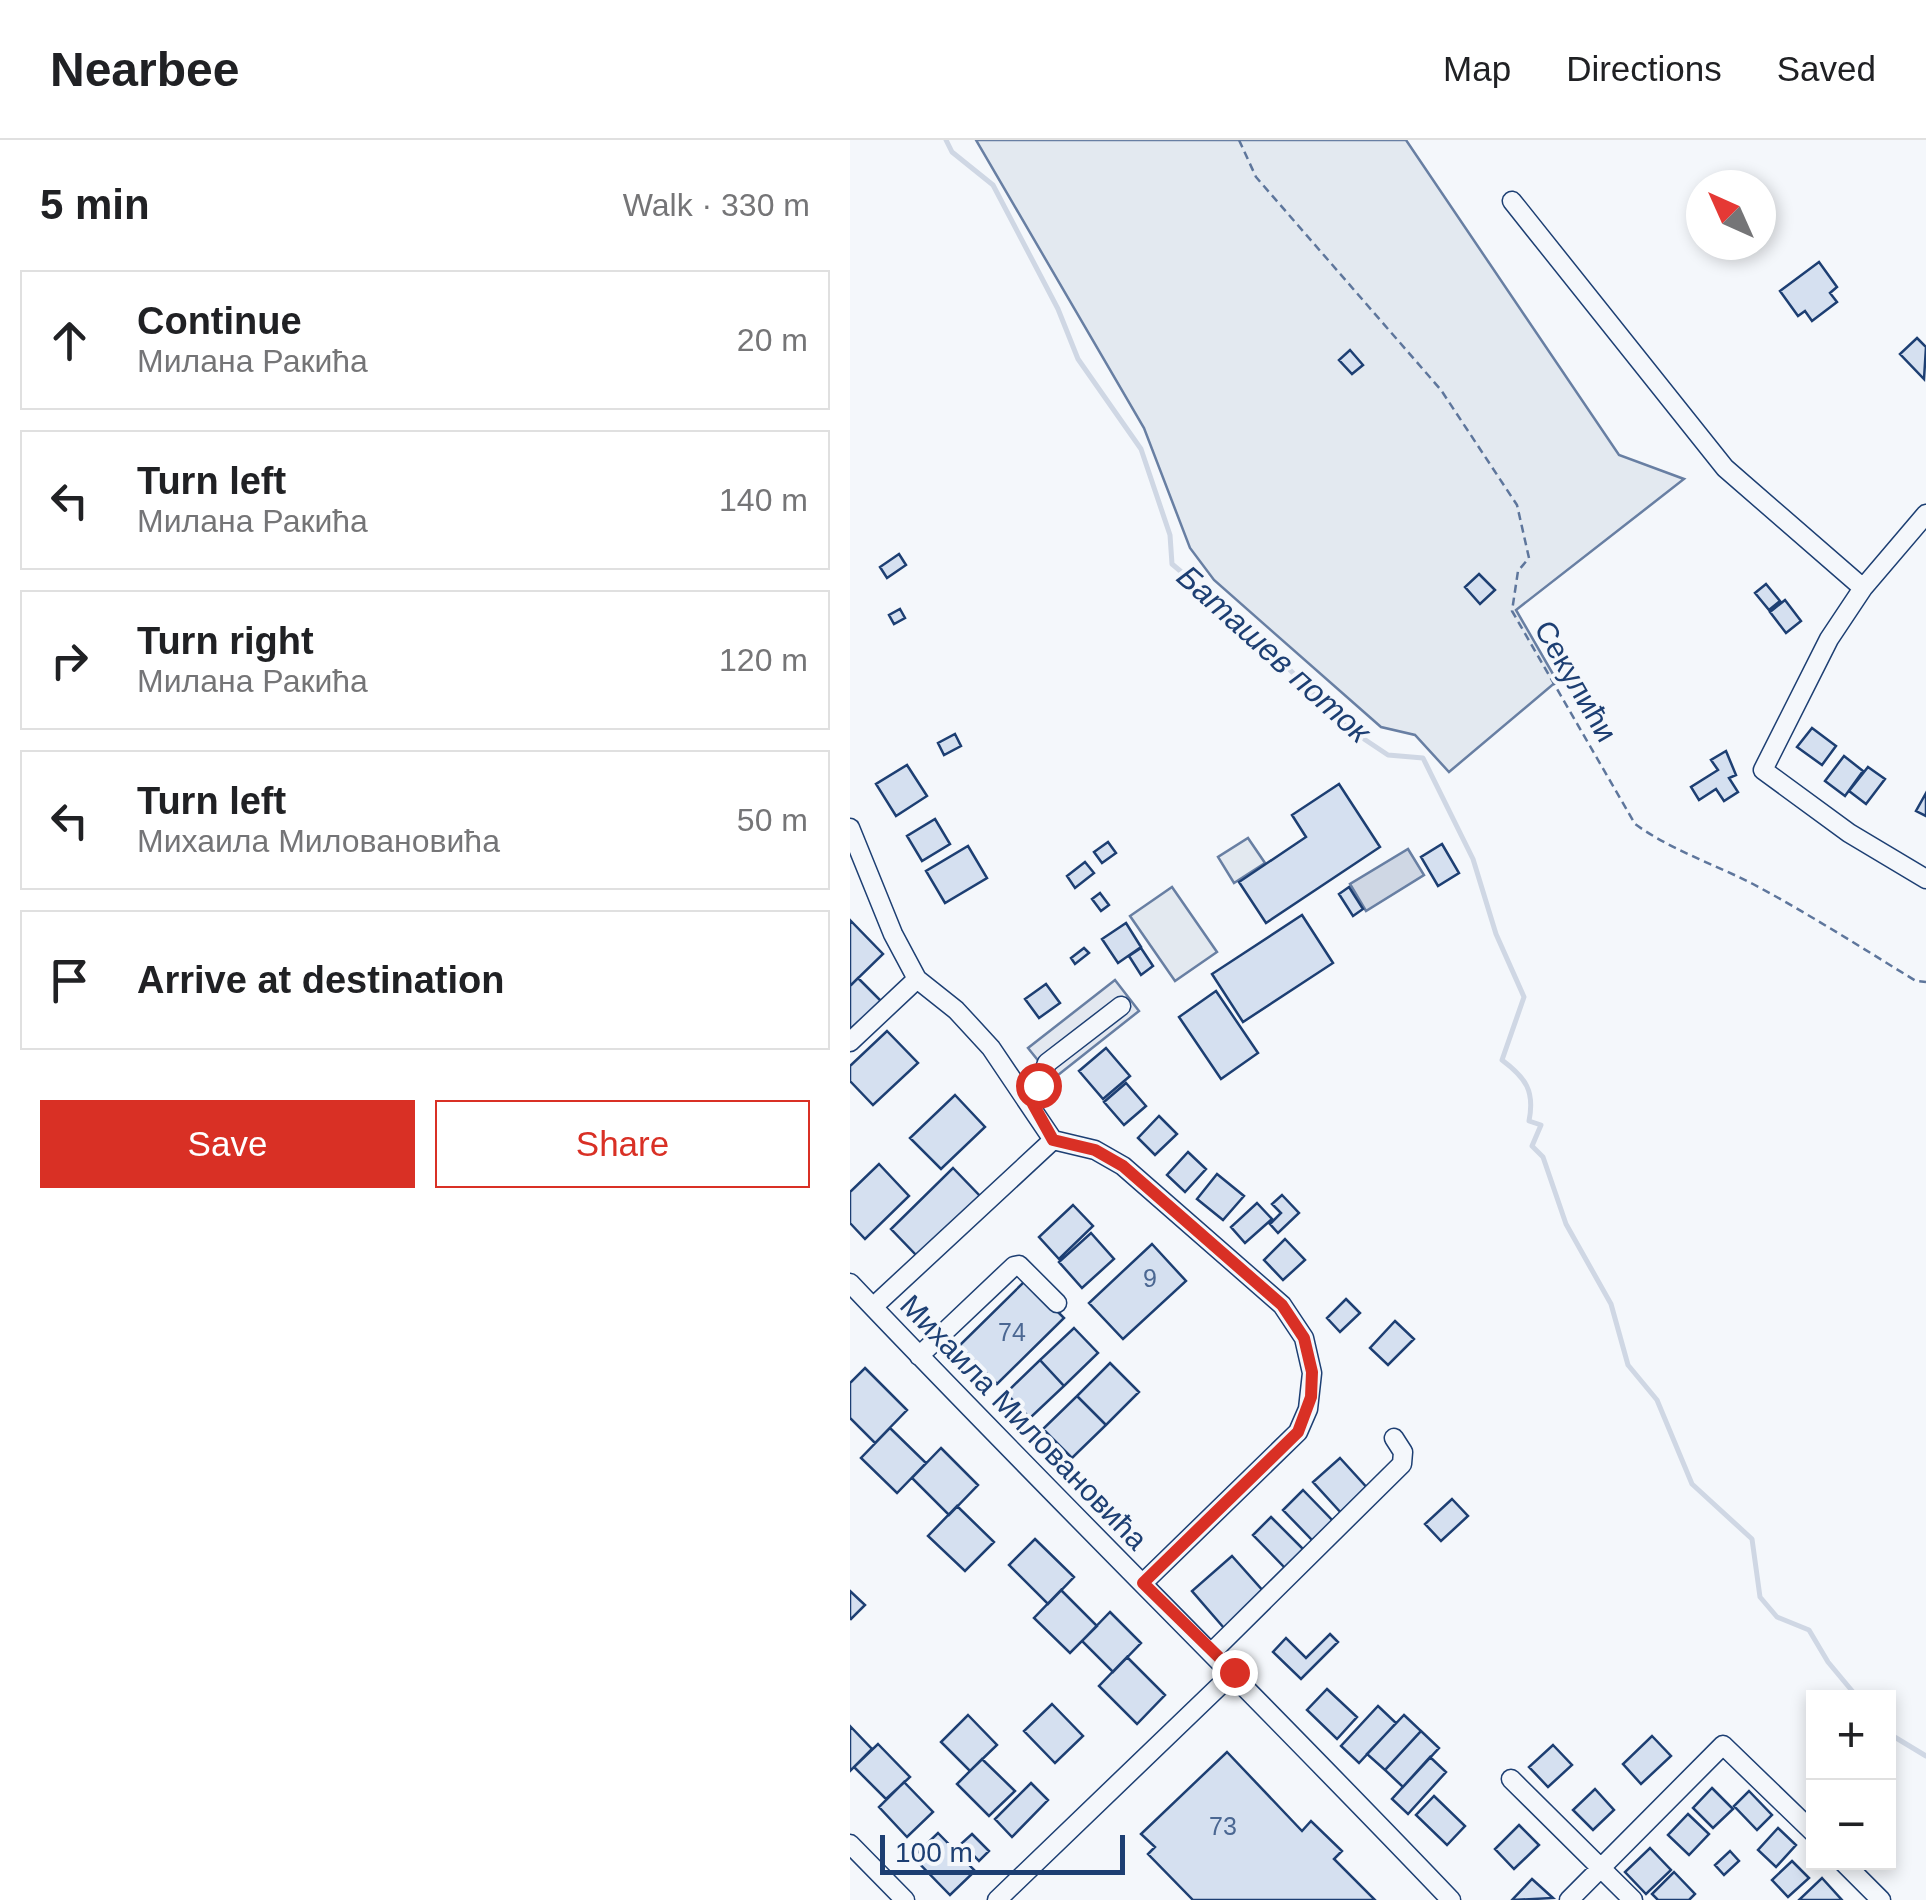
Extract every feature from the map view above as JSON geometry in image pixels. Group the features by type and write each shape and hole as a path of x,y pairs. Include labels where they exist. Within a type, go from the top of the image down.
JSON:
{"street":[{"path":"1512,201 1725,468 1863,588"},
{"path":"1926,514 1863,588 1829,639 1763,770 1848,833 1926,879"},
{"path":"850,828 893,934 917,979 956,1010 1033,1104 1053,1140 1095,1150 1123,1166 1282,1305 1298,1327 1311,1360 1311,1397 1298,1432 1143,1583"},
{"path":"850,1042 917,979"},
{"path":"1033,1104 1047,1063 1121,1006"},
{"path":"873,1307 1053,1140"},
{"path":"920,1356 1014,1266 1020,1265 1057,1303"},
{"name":"Михаила Миловановића","path":"850,1283 1234,1672 1452,1900"},
{"path":"1213,1651 1402,1464 1404,1452 1394,1438"},
{"path":"997,1900 1234,1672"},
{"path":"1570,1900 1723,1745 1806,1825"},
{"path":"1511,1779 1632,1900"},
{"path":"850,1844 905,1900"},
{"path":"1851,1870 1881,1900"}],"path":[{"name":"Секулићи","path":"1238,140 1256,177 1433,379 1516,506 1529,558 1518,572 1512,610 1635,824 1663,844 1712,862 1916,981 1926,982"}],"shaded area":[{"path":"976,140 1406,140 1619,455 1684,479 1516,610 1557,681 1449,772 1415,735 1381,727 1214,580 1190,548 1144,428"},
{"path":"1248,838 1265,863 1234,883 1218,857"},
{"path":"1408,849 1424,875 1366,911 1350,884"},
{"path":"1172,887 1217,952 1175,981 1130,916"},
{"path":"1115,980 1139,1011 1053,1079 1028,1048"}],"building":[{"path":"1819,262 1837,287 1830,293 1837,302 1812,321 1805,311 1798,316 1780,291"},
{"path":"1917,338 1926,347 1924,379 1900,354"},
{"path":"1350,350 1363,365 1352,374 1339,360"},
{"path":"899,554 906,565 887,578 880,567"},
{"path":"1479,574 1495,590 1480,604 1465,587"},
{"path":"1766,584 1780,601 1769,610 1755,593"},
{"path":"1785,600 1801,621 1786,633 1770,612"},
{"path":"900,609 905,618 894,624 889,615"},
{"path":"1812,728 1836,746 1822,765 1797,747"},
{"path":"955,734 961,746 944,755 938,743"},
{"path":"1726,751 1736,775 1729,778 1738,792 1724,801 1716,789 1699,800 1691,787 1718,770 1711,760"},
{"path":"1844,756 1863,771 1845,796 1825,781"},
{"path":"907,765 927,796 896,816 876,784"},
{"path":"1868,767 1885,779 1866,804 1849,791"},
{"path":"1339,784 1380,847 1266,923 1239,882 1306,837 1292,815"},
{"path":"1926,793 1926,816 1916,811"},
{"path":"935,819 950,844 922,861 907,836"},
{"path":"1108,842 1116,853 1102,863 1094,852"},
{"path":"1442,844 1459,873 1438,886 1421,857"},
{"path":"968,846 987,878 945,903 926,871"},
{"path":"1085,862 1094,873 1075,888 1067,876"},
{"path":"1349,887 1363,909 1353,916 1339,894"},
{"path":"1100,893 1109,905 1101,911 1092,899"},
{"path":"1302,915 1333,963 1243,1022 1212,974"},
{"path":"850,920 883,954 850,986"},
{"path":"1126,923 1141,947 1118,963 1102,939"},
{"path":"1084,948 1089,953 1075,964 1071,958"},
{"path":"1141,948 1153,966 1141,975 1129,956"},
{"path":"858,978 884,1004 850,1037 850,986"},
{"path":"1046,984 1060,1003 1039,1018 1025,999"},
{"path":"1216,991 1258,1053 1221,1079 1179,1017"},
{"path":"887,1031 918,1063 873,1105 850,1081 850,1066"},
{"path":"1106,1048 1130,1076 1103,1099 1079,1071"},
{"path":"1126,1083 1146,1106 1124,1125 1104,1102"},
{"path":"955,1095 985,1127 941,1169 910,1138"},
{"path":"1159,1116 1177,1134 1155,1155 1138,1138"},
{"path":"1188,1152 1206,1169 1185,1192 1167,1175"},
{"path":"879,1164 909,1196 865,1239 850,1223 850,1192"},
{"path":"953,1168 980,1196 918,1257 891,1229"},
{"path":"1217,1174 1244,1196 1223,1220 1197,1199"},
{"path":"1282,1195 1299,1213 1278,1233 1270,1224 1281,1213 1272,1204"},
{"path":"1257,1203 1272,1219 1245,1243 1231,1227"},
{"path":"1073,1205 1093,1226 1059,1259 1039,1237"},
{"path":"1091,1233 1114,1259 1082,1288 1059,1262"},
{"path":"1285,1239 1305,1260 1283,1280 1264,1260"},
{"path":"1152,1244 1186,1281 1123,1339 1089,1303"},
{"path":"1026,1280 1064,1318 997,1384 959,1346"},
{"path":"1346,1299 1360,1313 1340,1332 1327,1318"},
{"path":"1395,1321 1414,1339 1388,1365 1370,1348"},
{"path":"1074,1328 1098,1353 1064,1386 1040,1360"},
{"path":"1040,1360 1064,1386 1030,1418 1006,1393"},
{"path":"1110,1363 1139,1392 1106,1425 1077,1396"},
{"path":"865,1368 907,1410 875,1443 850,1418 850,1383"},
{"path":"1077,1396 1106,1425 1072,1458 1043,1429"},
{"path":"890,1428 926,1463 897,1493 861,1458"},
{"path":"941,1448 978,1485 949,1515 912,1478"},
{"path":"1340,1458 1370,1491 1343,1515 1313,1482"},
{"path":"1303,1490 1334,1522 1313,1541 1283,1510"},
{"path":"1452,1499 1468,1516 1441,1541 1425,1524"},
{"path":"957,1506 994,1542 965,1571 928,1536"},
{"path":"1271,1517 1306,1552 1287,1570 1253,1535"},
{"path":"1035,1539 1074,1577 1048,1604 1009,1565"},
{"path":"1232,1556 1264,1592 1224,1628 1192,1591"},
{"path":"1061,1590 1097,1626 1070,1653 1034,1618"},
{"path":"850,1591 865,1605 851,1619 850,1618"},
{"path":"1110,1612 1141,1643 1113,1672 1082,1641"},
{"path":"1330,1634 1338,1642 1301,1679 1273,1652 1286,1638 1306,1658"},
{"path":"1127,1657 1165,1695 1137,1724 1099,1686"},
{"path":"1327,1689 1357,1717 1337,1739 1307,1710"},
{"path":"1052,1704 1083,1736 1055,1763 1024,1731"},
{"path":"1378,1706 1396,1723 1359,1763 1341,1746"},
{"path":"968,1715 997,1745 970,1771 941,1742"},
{"path":"1404,1715 1421,1731 1385,1770 1367,1754"},
{"path":"850,1726 872,1749 850,1771"},
{"path":"1421,1731 1439,1748 1403,1787 1385,1770"},
{"path":"1652,1736 1671,1756 1641,1784 1623,1764"},
{"path":"878,1744 910,1777 886,1799 854,1767"},
{"path":"1553,1745 1572,1765 1548,1787 1529,1767"},
{"path":"1227,1752 1302,1831 1311,1821 1342,1851 1334,1859 1375,1900 1193,1900 1148,1854 1155,1847 1141,1834"},
{"path":"1430,1757 1446,1772 1408,1814 1392,1799"},
{"path":"982,1759 1015,1791 989,1816 957,1784"},
{"path":"904,1782 933,1812 907,1837 879,1807"},
{"path":"1031,1783 1048,1800 1012,1837 995,1819"},
{"path":"1712,1788 1733,1809 1713,1828 1693,1808"},
{"path":"1595,1789 1614,1810 1593,1830 1573,1810"},
{"path":"1749,1791 1772,1815 1757,1830 1734,1806"},
{"path":"1434,1796 1465,1826 1447,1845 1416,1815"},
{"path":"1688,1814 1709,1834 1689,1855 1668,1835"},
{"path":"1519,1825 1539,1845 1514,1869 1495,1849"},
{"path":"1778,1828 1796,1845 1776,1867 1758,1850"},
{"path":"938,1833 975,1871 950,1895 913,1857"},
{"path":"972,1834 989,1851 979,1861 962,1843"},
{"path":"1650,1848 1671,1870 1646,1894 1625,1872"},
{"path":"1730,1851 1739,1861 1724,1875 1715,1865"},
{"path":"1792,1861 1809,1878 1788,1897 1772,1880"},
{"path":"1674,1872 1695,1894 1689,1900 1658,1900 1652,1894"},
{"path":"1822,1878 1842,1900 1799,1900"},
{"path":"1532,1879 1553,1898 1512,1900"}],"waterway":[{"name":"Баташев поток","path":"946,140 952,152 993,185 1058,309 1078,359 1141,449 1170,535 1172,564 1249,629 1349,729 1388,755 1423,758 1473,859 1496,934 1524,997 1502,1060 1527,1086 1531,1101 1529,1121 1541,1125 1532,1146 1543,1157 1566,1224 1611,1304 1628,1365 1657,1400 1692,1484 1752,1539 1760,1597 1777,1617 1809,1630 1851,1690"},
{"name":"Баташев поток","path":"1896,1738 1926,1756"}],"route":[{"path":"1038,1085 1033,1104 1053,1140 1082,1145 1123,1166 1272,1295 1291,1316 1308,1349 1311,1397 1298,1432 1143,1583 1234,1672"}]}
